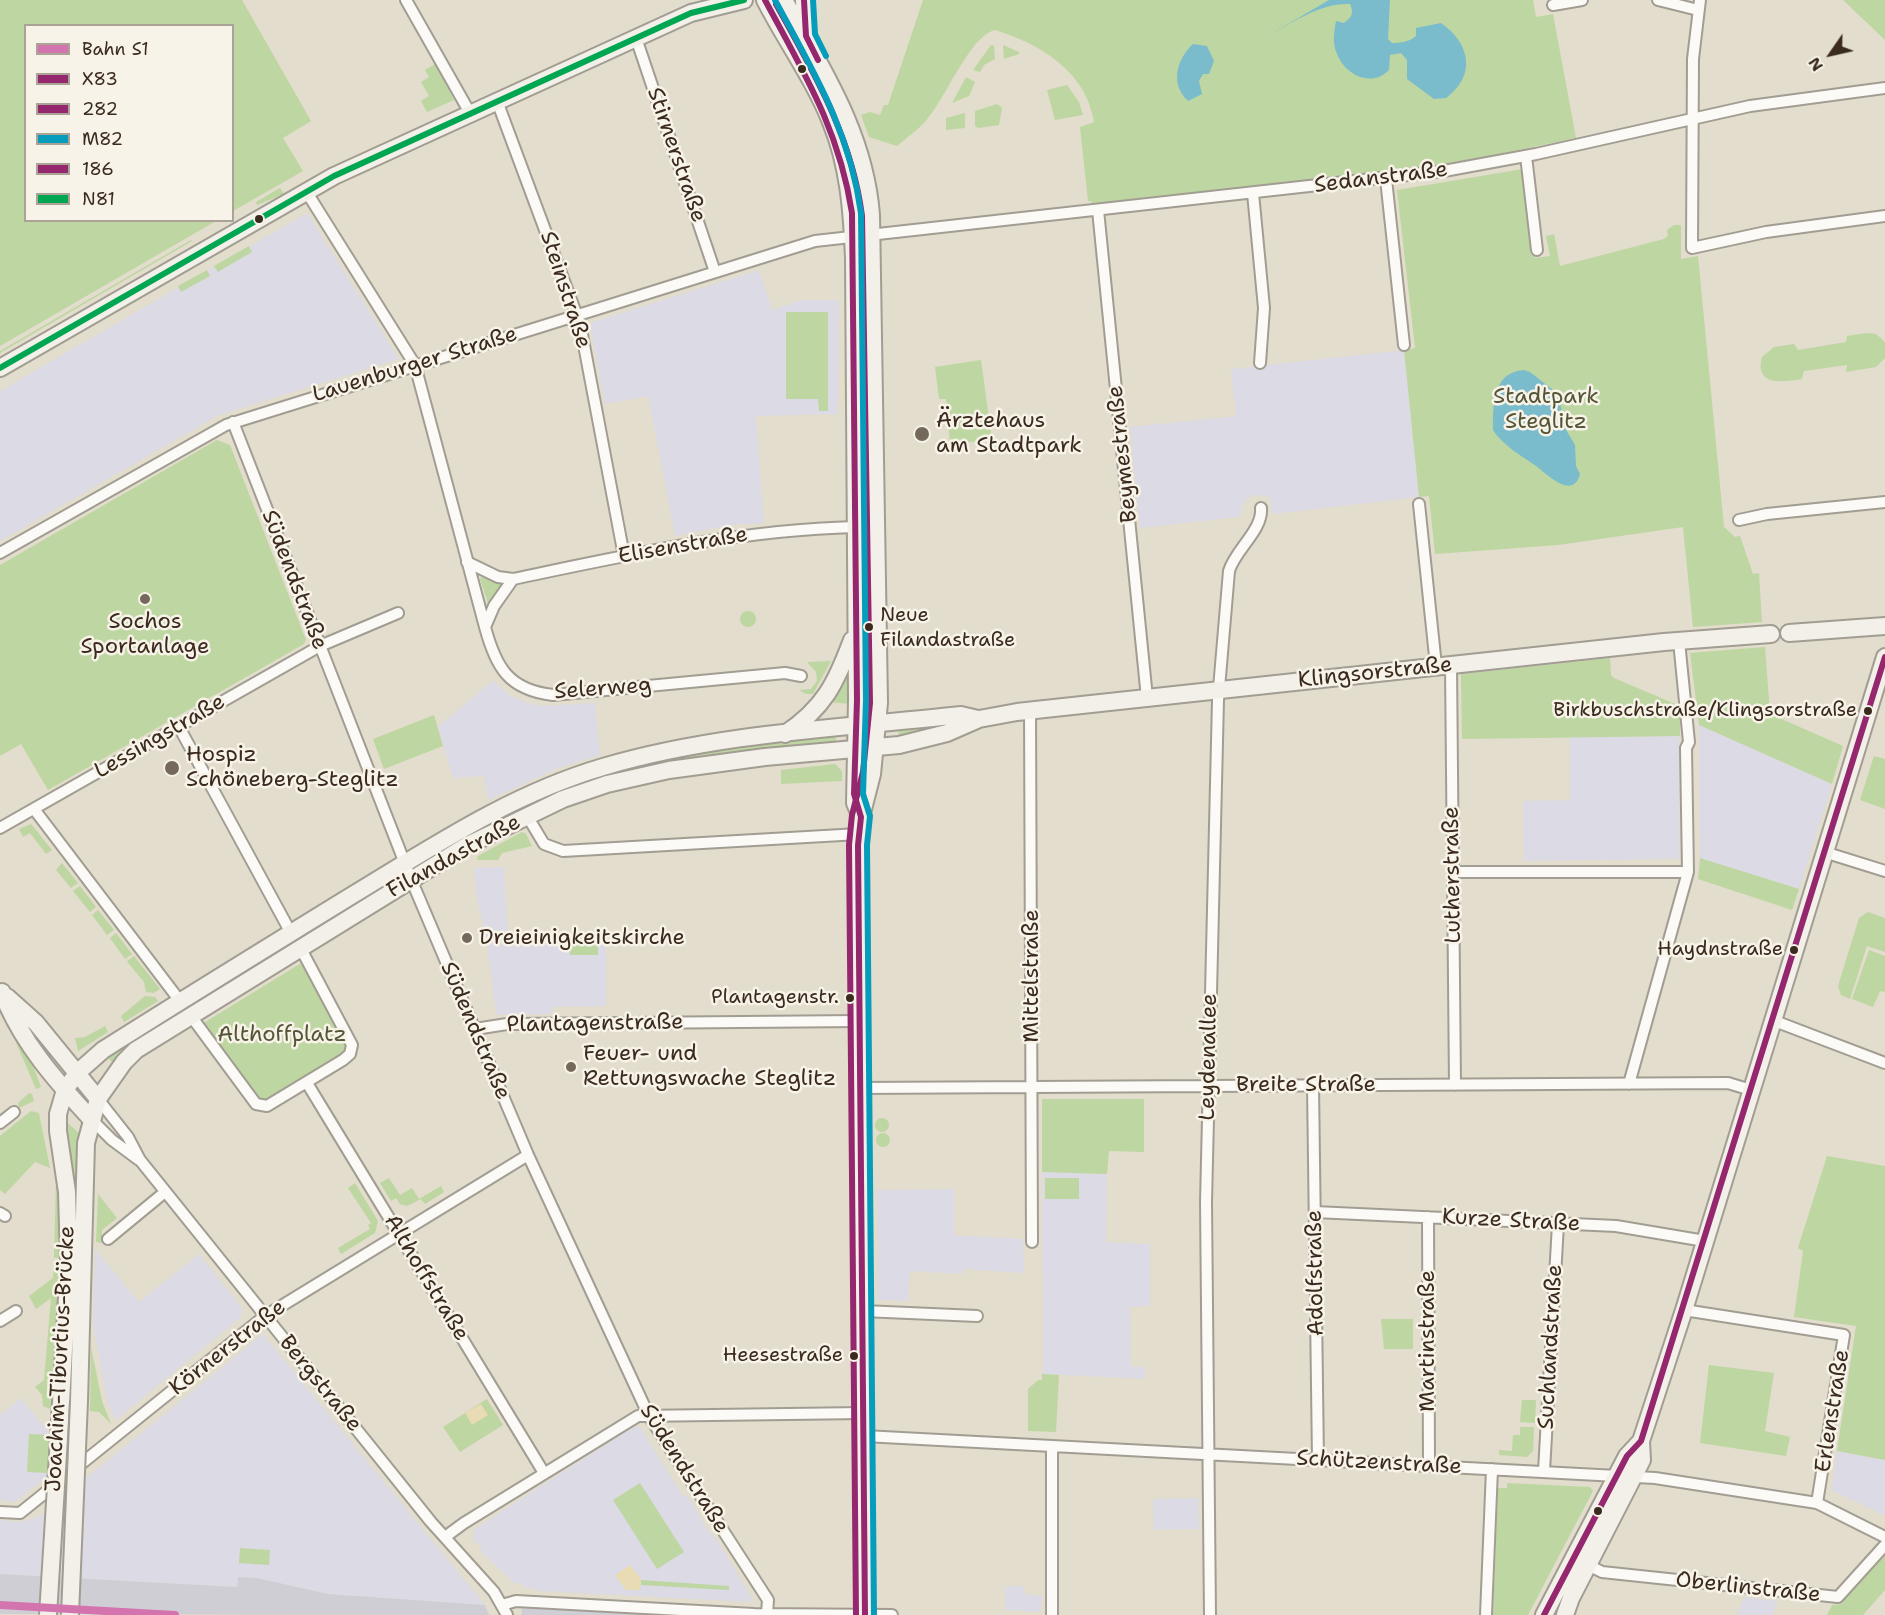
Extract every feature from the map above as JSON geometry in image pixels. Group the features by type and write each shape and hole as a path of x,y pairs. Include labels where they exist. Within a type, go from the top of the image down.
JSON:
{"main road":[{"path":"0,368 346,169 691,13 711,0"},
{"path":"691,13 744,0"},
{"path":"765,0 832,123 848,179 853,235 855,803 861,817"},
{"path":"784,0 843,105 866,178 871,234 873,434 877,517 878,724 872,774 859,834 865,1615"},
{"path":"804,0 803,16 807,41"},
{"path":"855,523 877,517"},
{"path":"1789,633 1885,626"},
{"path":"784,735 817,709 827,696 841,669 856,628"},
{"name":"Klingsorstraße","path":"875,747 899,745 947,733 979,719 1030,710 1679,641 1771,634"},
{"path":"1565,1615 1642,1460 1641,1441 1684,1310 1885,657"},
{"name":"Klingsorstraße","path":"878,724 962,715 979,719"},
{"path":"784,735 878,724"},
{"name":"Filandastraße","path":"77,1073 103,1050 180,1001 467,826 535,791 602,767 666,750 784,735"},
{"path":"526,814 606,784 669,770 765,757 875,747"},
{"name":"Filandastraße","path":"98,1099 118,1070 136,1050 411,879 526,814"},
{"name":"Bergstraße","path":"1,991 36,1023 98,1099"},
{"name":"Bergstraße","path":"1,991 21,1032 50,1074 92,1120"},
{"path":"103,1050 107,1063 118,1070"},
{"name":"Joachim-Tiburtius-Brücke","path":"48,1615 69,1234 58,1122 65,1090 77,1073"},
{"name":"Joachim-Tiburtius-Brücke","path":"70,1615 86,1143 98,1099"},
{"path":"1544,1615 1627,1456 1641,1441"}],"street":[{"path":"406,0 470,113"},
{"path":"1553,5 1582,0"},
{"path":"1658,0 1699,5 1694,37 1692,248 1777,230 1885,216"},
{"name":"Stirnerstraße","path":"636,38 715,272"},
{"name":"Sedanstraße","path":"853,235 1386,179 1526,156 1693,118 1826,94 1885,88"},
{"name":"Steinstraße","path":"497,101 577,315 624,556"},
{"path":"1526,156 1537,249"},
{"path":"1386,179 1404,345"},
{"name":"Selerweg","path":"306,191 415,365 485,627 492,651 504,674 518,685 534,693 553,695 785,673 801,676"},
{"path":"1252,194 1264,308 1260,363"},
{"name":"Beymestraße","path":"1098,210 1147,698"},
{"name":"Lauenburger Straße","path":"0,553 233,422 815,241 853,235"},
{"name":"Südendstraße","path":"233,422 411,879 528,1155 649,1416 768,1600 767,1613"},
{"path":"1739,520 1885,502"},
{"name":"Lutherstraße","path":"1419,504 1444,666 1453,872 1455,1085"},
{"name":"Leydenallee","path":"1210,1615 1206,1250 1218,690 1228,571 1234,557 1260,520 1261,508"},
{"name":"Elisenstraße","path":"467,562 498,577 513,579 731,536 855,523"},
{"path":"485,627 494,606 513,579"},
{"path":"320,646 398,614"},
{"path":"1629,1084 1688,872 1686,748 1689,742 1679,641"},
{"name":"Lessingstraße","path":"0,828 320,646"},
{"name":"Mittelstraße","path":"1030,710 1032,1242"},
{"path":"179,726 291,933"},
{"path":"34,809 180,1001"},
{"name":"Filandastraße","path":"526,814 544,844 563,851 859,834"},
{"path":"1824,852 1885,872"},
{"path":"1453,872 1688,872"},
{"path":"191,1016 256,1104 273,1104 347,1058 352,1045 301,949"},
{"path":"1772,1020 1885,1063"},
{"name":"Plantagenstraße","path":"475,1029 507,1024 860,1021"},
{"name":"Althoffstraße","path":"307,1083 544,1473"},
{"name":"Breite Straße","path":"860,1088 1728,1083 1751,1090"},
{"name":"Adolfstraße","path":"1314,1085 1318,1460"},
{"name":"Bergstraße","path":"98,1099 128,1137 140,1160 165,1192 445,1538 494,1592 505,1610"},
{"path":"0,1123 14,1112"},
{"name":"Bergstraße","path":"92,1120 112,1140 140,1160"},
{"name":"Körnerstraße","path":"0,1512 20,1513 25,1510 265,1316 528,1155"},
{"path":"108,1239 165,1192"},
{"name":"Kurze Straße","path":"1316,1212 1616,1226 1705,1241"},
{"name":"Martinstraße","path":"1428,1217 1429,1465"},
{"name":"Suchlandstraße","path":"1544,1472 1558,1224"},
{"name":"Erlenstraße","path":"1684,1310 1844,1335 1817,1503"},
{"path":"0,1321 16,1311"},
{"path":"863,1311 977,1316"},
{"path":"445,1538 633,1417 864,1413"},
{"name":"Schützenstraße","path":"864,1436 1634,1476 1817,1503 1885,1537"},
{"path":"1052,1446 1052,1615"},
{"path":"1486,1615 1492,1469"},
{"name":"Oberlinstraße","path":"1588,1565 1602,1572 1838,1597 1885,1545"},
{"path":"505,1610 516,1601 767,1613 892,1615"}],"shaded area":[{"path":"307,213 399,359 219,415 0,541 0,391"},
{"path":"759,270 772,310 802,300 839,300 838,414 756,416 764,523 731,525 675,536 648,396 605,404 590,326 593,322"},
{"path":"1404,350 1419,497 1272,514 1270,497 1253,495 1243,503 1240,517 1140,528 1130,427 1236,416 1231,369"},
{"path":"493,680 510,696 538,706 595,703 600,755 558,768 489,800 483,776 453,778 438,727"},
{"path":"1699,725 1832,784 1799,889 1700,858"},
{"path":"1679,736 1679,859 1524,861 1523,801 1570,800 1570,737"},
{"path":"504,867 508,935 606,935 606,1006 553,1007 552,1014 496,1015 486,936 476,894 474,868"},
{"path":"1042,1172 1107,1174 1106,1242 1150,1244 1150,1306 1130,1307 1131,1367 1145,1367 1145,1379 1043,1374"},
{"path":"954,1189 954,1235 1023,1239 1024,1273 963,1269 962,1274 910,1271 908,1301 878,1300 877,1190"},
{"path":"95,1249 139,1302 199,1254 242,1308 241,1317 116,1420 108,1404 93,1323"},
{"path":"263,1334 485,1605 328,1594 257,1578 238,1577 237,1587 0,1574 0,1520 21,1522 38,1517"},
{"path":"21,1398 51,1435 49,1475 15,1502 3,1501 0,1498 0,1415"},
{"path":"635,1426 640,1427 683,1496 687,1495 709,1532 716,1538 752,1598 749,1602 527,1589 522,1584 514,1583 481,1552 480,1545 473,1540 474,1529"},
{"path":"1837,1451 1885,1460 1885,1516 1831,1490"},
{"path":"1198,1498 1199,1529 1154,1530 1153,1499"},
{"path":"0,1574 237,1587 238,1577 257,1578 328,1594 485,1605 489,1615 0,1614"},
{"path":"1005,1586 1023,1586 1026,1595 1042,1595 1041,1612 1005,1610"},
{"path":"1744,1597 1778,1601 1772,1615 1737,1615"},
{"path":"521,1607 683,1615 522,1615"}],"green space":[{"path":"0,0 242,0 311,121 283,138 303,171 234,210 234,24 24,24 24,222 214,222 0,346"},
{"path":"923,0 1533,0 1536,17 1553,14 1576,138 1422,170 1092,205 1091,201 1088,201 1080,127 1094,122 1081,88 1071,74 1044,52 995,30 986,35 967,55 925,122 897,146 869,137 861,115 870,112 880,115 884,105 888,105"},
{"path":"1843,0 1885,0 1885,40"},
{"path":"991,45 994,46 995,59 984,65 980,72 973,70"},
{"path":"1003,45 1019,52 1019,54 1004,59"},
{"path":"435,64 454,100 427,112 421,101 429,96 421,82 429,77 425,70"},
{"path":"966,77 975,82 969,96 952,103"},
{"path":"1067,85 1079,102 1083,115 1055,120 1047,90"},
{"path":"997,104 1002,108 999,125 978,128 975,126 975,111"},
{"path":"965,113 965,128 946,130 946,118"},
{"name":"Stadtpark Steglitz","path":"1523,169 1533,241 1530,253 1535,258 1550,256 1546,236 1554,234 1560,266 1664,239 1668,236 1667,230 1674,225 1681,225 1681,259 1698,256 1724,527 1735,537 1740,536 1753,574 1759,573 1762,622 1693,627 1683,527 1558,545 1435,554 1429,496 1419,497 1404,350 1415,348 1397,190"},
{"path":"280,188 284,194 257,205 256,202"},
{"path":"192,241 0,353 0,351"},
{"path":"249,246 252,252 218,272 214,266"},
{"path":"860,257 865,257 865,429 870,513 866,514 863,513"},
{"path":"207,270 210,276 181,292 178,286"},
{"path":"786,312 828,312 828,411 819,411 818,399 786,399"},
{"path":"1876,334 1885,342 1885,358 1876,367 1846,372 1847,365 1804,371 1802,379 1787,381 1772,380 1762,374 1762,357 1774,347 1794,344 1798,350 1846,342 1847,336"},
{"path":"981,360 992,440 950,444 946,399 939,399 935,367"},
{"name":"Sochos Sportanlage","path":"217,440 230,445 306,640 304,644 48,790 21,744 0,756 0,565"},
{"path":"863,548 870,548 871,703 864,704"},
{"path":"482,576 503,584 489,606 480,579"},
{"path":"748,611 754,613 756,619 754,625 748,627 742,625 740,619 742,613"},
{"path":"1765,647 1770,714 1843,746 1832,784 1699,725 1690,653"},
{"path":"1610,658 1611,675 1614,678 1680,706 1680,736 1462,739 1461,674"},
{"path":"831,661 813,694 806,694 799,690 811,689 817,681 816,672 807,662"},
{"path":"848,670 849,704 830,702"},
{"path":"434,715 443,746 384,769 373,739"},
{"path":"950,724 899,740 898,728"},
{"path":"836,735 836,741 758,751 518,813 515,808 627,766 678,754"},
{"path":"1874,756 1885,759 1885,809 1860,800"},
{"path":"835,764 842,771 842,781 781,784 781,770"},
{"path":"31,824 52,850 46,854 30,833 23,837 19,829"},
{"path":"522,832 526,834 532,846 502,853 498,860 477,860 478,856"},
{"path":"1700,858 1799,889 1792,910 1698,879"},
{"path":"62,863 78,883 71,888 56,870"},
{"path":"397,878 398,880 309,935 308,931"},
{"path":"80,886 96,907 90,912 73,891"},
{"path":"98,910 114,930 107,935 92,915"},
{"path":"1868,912 1885,918 1885,952 1867,946 1850,999 1841,995 1838,986 1859,918"},
{"path":"116,933 132,954 125,959 110,938"},
{"path":"301,935 304,939 180,1014 178,1011"},
{"path":"598,936 598,955 570,955 570,937"},
{"path":"1869,950 1885,956 1885,992 1880,991 1873,1007 1852,999"},
{"path":"134,956 160,989 154,993 146,992 144,982 127,961"},
{"name":"Althoffplatz","path":"303,962 345,1037 348,1051 269,1101 262,1101 202,1024"},
{"path":"145,996 155,997 158,1001 124,1022 121,1016"},
{"path":"170,1015 173,1019 115,1063 109,1060 109,1054"},
{"path":"105,1026 108,1032 78,1051 75,1038 85,1037"},
{"path":"15,1040 33,1066 41,1087 36,1089"},
{"path":"29,1093 32,1094 34,1101 19,1108 18,1103"},
{"path":"1042,1099 1144,1099 1144,1152 1109,1151 1107,1174 1042,1172"},
{"path":"31,1111 39,1113 50,1168 35,1162 5,1194 0,1190 0,1136"},
{"path":"882,1118 887,1120 889,1125 887,1130 882,1132 877,1130 875,1125 877,1120"},
{"path":"63,1119 79,1133 74,1194"},
{"path":"883,1133 888,1135 890,1140 888,1145 883,1147 878,1145 876,1140 878,1135"},
{"path":"1827,1156 1885,1166 1885,1460 1837,1451 1856,1326 1794,1317 1803,1251 1798,1248"},
{"path":"389,1178 400,1195 412,1188 419,1199 441,1186 444,1192 425,1204 421,1199 407,1206 400,1204 396,1198 391,1201 380,1183"},
{"path":"1045,1178 1079,1178 1079,1199 1045,1199"},
{"path":"56,1181 58,1181 62,1258 54,1258"},
{"path":"355,1183 378,1221 375,1233 341,1254 338,1248 370,1229 368,1225 371,1223 348,1188"},
{"path":"98,1194 117,1218 102,1230 102,1243 96,1242"},
{"path":"54,1263 62,1264 53,1410 43,1406 42,1395 35,1387 44,1380 51,1298 36,1309 29,1296 53,1278"},
{"path":"1381,1319 1413,1319 1413,1349 1384,1349"},
{"path":"91,1347 102,1401 111,1424 99,1412 90,1411"},
{"path":"1709,1365 1774,1373 1765,1431 1790,1437 1786,1456 1700,1443"},
{"path":"1042,1374 1059,1375 1056,1432 1028,1431 1028,1389 1038,1380 1042,1380"},
{"path":"487,1399 503,1425 460,1452 443,1427"},
{"path":"1522,1400 1536,1400 1535,1423 1520,1422"},
{"path":"1520,1427 1534,1427 1533,1451 1527,1457 1499,1455 1499,1450 1512,1451 1513,1435 1520,1435"},
{"path":"29,1434 50,1435 48,1473 27,1472"},
{"path":"640,1483 684,1552 657,1569 613,1500"},
{"path":"1507,1483 1590,1487 1593,1491 1528,1615 1493,1615 1498,1488 1507,1488"},
{"path":"240,1548 270,1550 269,1565 239,1563"},
{"path":"1885,1554 1885,1590 1863,1615 1827,1615 1832,1605 1841,1604"},
{"path":"641,1580 729,1586 729,1590 641,1585"}],"sand":[{"path":"481,1404 488,1415 472,1425 465,1413"},
{"path":"630,1565 641,1579 640,1590 626,1590 615,1575"}],"water":[{"path":"1329,0 1390,0 1388,39 1392,43 1405,42 1413,38 1416,36 1416,28 1441,23 1451,31 1464,49 1466,69 1456,89 1446,98 1434,99 1407,79 1407,60 1401,53 1390,55 1389,70 1375,78 1360,77 1352,73 1341,61 1335,50 1334,42 1336,21 1344,23 1349,19 1352,15 1350,4 1319,9 1271,34"},
{"path":"1193,44 1207,46 1214,61 1209,74 1203,74 1199,81 1202,94 1188,101 1179,87 1177,72 1187,50"},
{"path":"1524,370 1530,372 1558,394 1566,430 1575,445 1576,466 1580,474 1577,482 1572,485 1559,483 1553,479 1507,445 1493,430 1494,401 1500,384 1513,372"}],"rail line":[{"name":"S1","path":"0,1605 175,1615"}],"transit line":[{"name":"N81","path":"0,368 334,176 691,13 744,0"},
{"name":"X83","path":"765,0 806,77 829,128 846,183 852,213 857,700 854,794 861,817 858,845 865,1615"},
{"name":"M82","path":"775,0 816,77 839,128 856,183 861,213 866,700 863,794 870,816 867,845 874,1615"},
{"name":"X83","path":"804,0 806,36 818,60"},
{"name":"M82","path":"813,0 815,34 826,56"},
{"name":"282","path":"776,4 830,106 850,159 862,216 870,703 863,772 852,815 849,845 856,1615"},
{"name":"186","path":"1544,1615 1627,1456 1641,1441 1885,657"}],"place":[{"name":"Ärztehaus am Stadtpark","path":"922,434"},
{"name":"Sochos Sportanlage","path":"145,599"},
{"name":"Neue Filandastraße","path":"869,627"},
{"name":"Birkbuschstraße/Klingsorstraße","path":"1868,711"},
{"name":"Hospiz Schöneberg-Steglitz","path":"172,768"},
{"name":"Dreieinigkeitskirche","path":"467,938"},
{"name":"Haydnstraße","path":"1794,950"},
{"name":"Plantagenstr.","path":"850,998"},
{"name":"Feuer- und Rettungswache Steglitz","path":"571,1067"},
{"name":"Heesestraße","path":"854,1356"}]}
